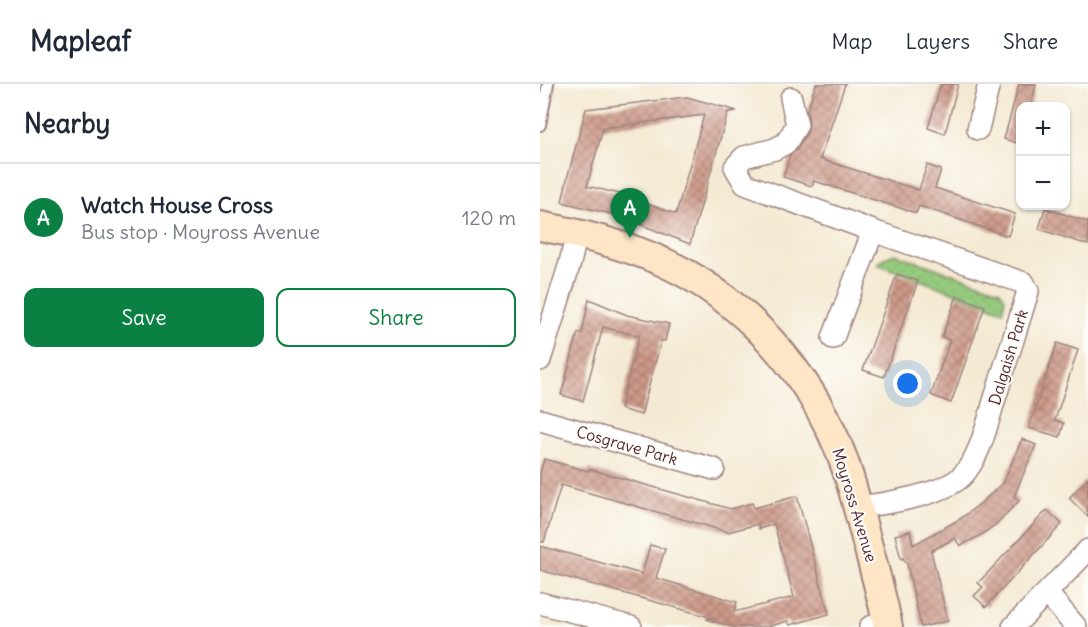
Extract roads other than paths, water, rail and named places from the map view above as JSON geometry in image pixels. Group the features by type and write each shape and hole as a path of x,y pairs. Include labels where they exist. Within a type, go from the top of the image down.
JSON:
{"street":[{"path":"978,129 989,84"},
{"name":"Dalgaish Park","path":"790,98 797,124 786,143 775,149 744,157 735,167 745,184 1024,283 1028,291 984,432 977,450 961,476 934,491 858,507"},
{"name":"Moyross Avenue","path":"540,226 577,233 651,256 692,277 732,303 764,333 785,357 833,434 845,464 858,507 882,626"},
{"path":"834,338 873,231"},
{"path":"540,360 577,233"},
{"name":"Cosgrave Park","path":"540,420 714,469"},
{"path":"1013,627 1088,550"},
{"path":"1047,593 1076,627"},
{"path":"540,603 631,627"}],"lane":[{"path":"540,125 548,84"}],"place":[{"name":"Watch House Cross","path":"630,238"}]}
